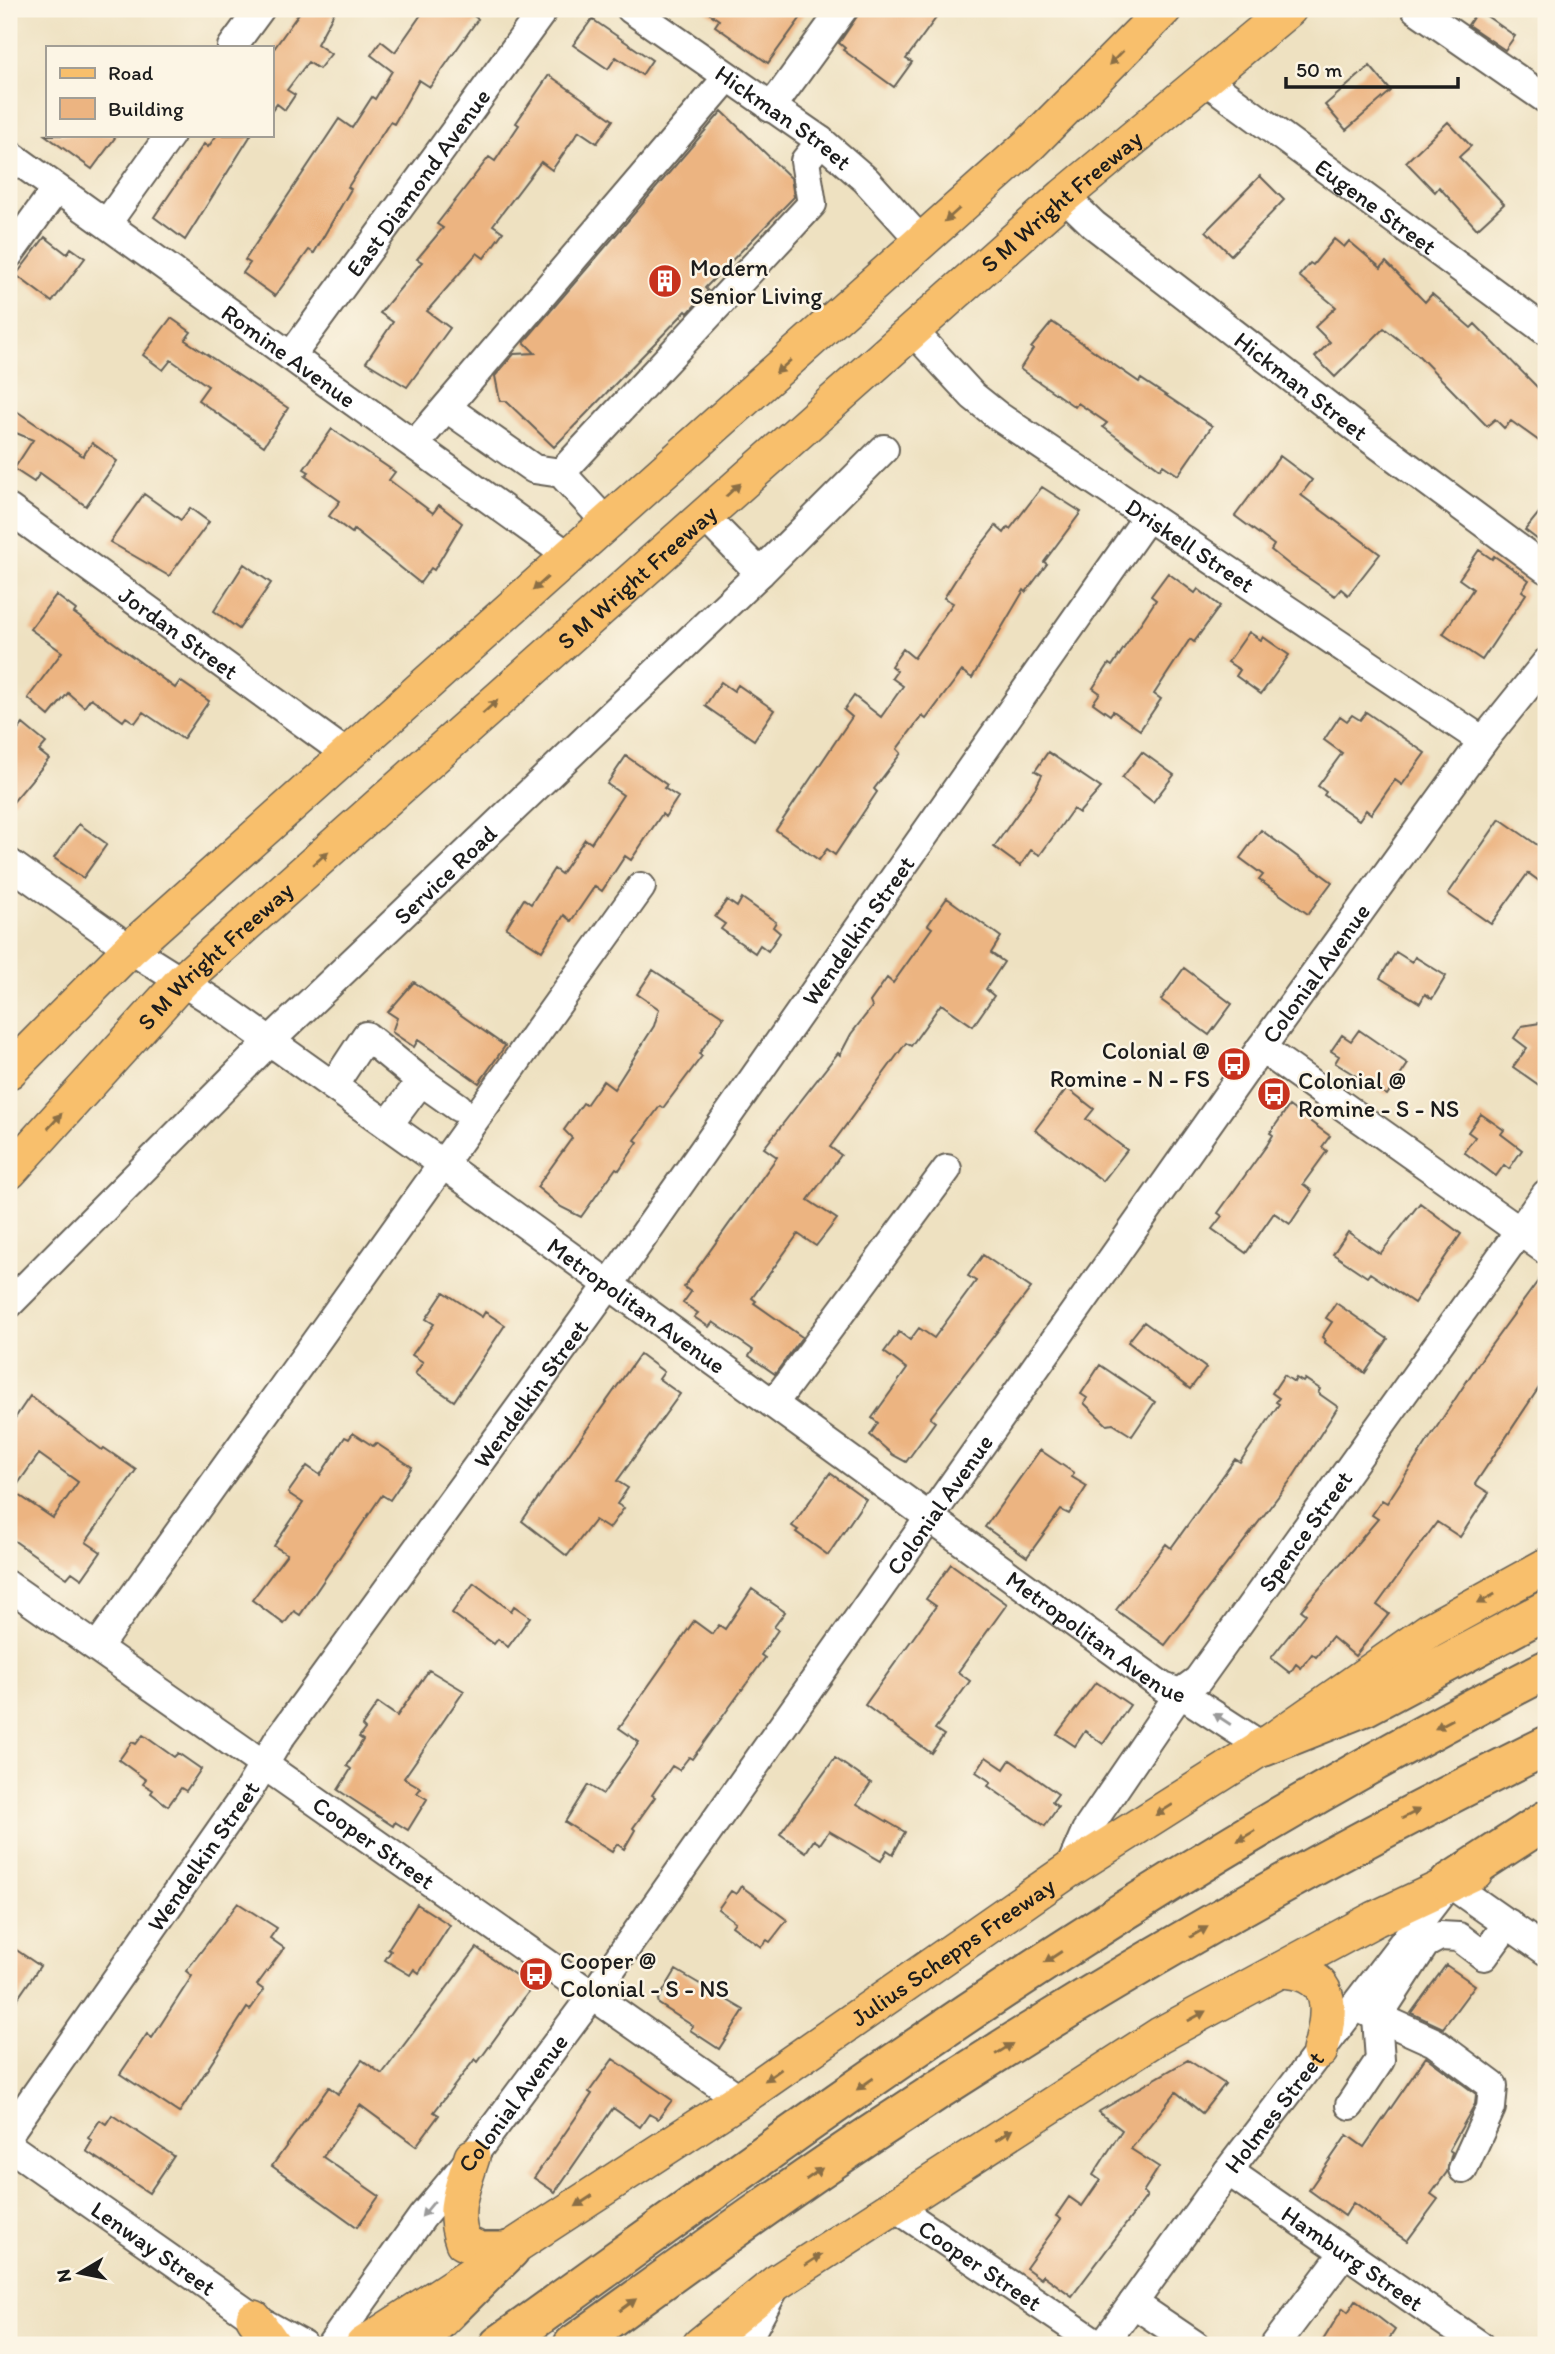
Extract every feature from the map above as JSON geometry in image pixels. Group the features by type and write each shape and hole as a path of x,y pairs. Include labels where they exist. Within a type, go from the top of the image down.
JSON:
{"highway":[{"path":"1263,1747 1366,1706 1546,1610"},
{"path":"499,2345 814,2119 1073,1943 1285,1813 1546,1670"},
{"path":"573,2345 864,2139 1040,2026 1219,1920 1364,1839 1546,1746"},
{"path":"1449,1883 1546,1820"},
{"path":"414,2345 510,2250"}],"main road":[{"path":"9,1071 130,949 1030,144 1164,9"},
{"name":"S M Wright Freeway","path":"9,1171 183,981 1064,196 1289,9"},
{"name":"Julius Schepps Freeway","path":"363,2345 740,2099 1069,1870 1263,1747 1430,1630 1546,1566"},
{"path":"700,2345 776,2283 1160,2035 1375,1919 1449,1883 1546,1843"},
{"path":"1281,1970 1302,1971 1316,1979 1324,1993 1330,2012 1320,2051"},
{"path":"472,2157 457,2206 456,2223 463,2242 480,2250 510,2250"}],"street":[{"path":"233,46 260,9"},
{"name":"East Diamond Avenue","path":"290,356 544,9"},
{"name":"Hickman Street","path":"631,9 821,141 866,180 922,242"},
{"path":"771,108 843,9"},
{"path":"1416,9 1546,100"},
{"path":"415,443 727,78"},
{"name":"Eugene Street","path":"1204,79 1546,331"},
{"path":"107,223 169,136"},
{"path":"561,473 812,204 805,161 821,141"},
{"name":"Romine Avenue","path":"9,153 415,443 570,558"},
{"path":"9,254 56,189"},
{"name":"Hickman Street","path":"1064,196 1094,225 1372,440 1546,569"},
{"name":"Driskell Street","path":"913,331 973,396 998,416 1483,741"},
{"path":"447,408 534,469 561,473 608,524"},
{"name":"Service Road","path":"9,1304 270,1041 760,573 884,449"},
{"name":"Jordan Street","path":"9,509 348,755"},
{"path":"704,516 760,573"},
{"name":"Wendelkin Street","path":"9,2133 265,1765 279,1740 609,1285 1148,516"},
{"name":"Colonial Avenue","path":"331,2345 422,2217 472,2157 592,1996 932,1519 1261,1048 1483,741 1546,663"},
{"name":"Metropolitan Avenue","path":"9,863 388,1125 1163,1687 1180,1693 1263,1747"},
{"path":"98,1647 641,887"},
{"path":"333,1086 366,1036 458,1107"},
{"path":"1261,1048 1546,1250"},
{"path":"388,1125 421,1081"},
{"path":"773,1404 947,1169"},
{"name":"Spence Street","path":"1069,1870 1086,1831 1180,1693 1198,1680 1546,1194"},
{"name":"Cooper Street","path":"9,1586 740,2099"},
{"path":"1449,1883 1546,1951"},
{"name":"Holmes Street","path":"1101,2345 1227,2171 1320,2051 1365,2012 1419,1936 1449,1883"},
{"path":"1419,1936 1459,1937 1484,1956 1508,1923"},
{"path":"1350,2105 1380,2060 1365,2012"},
{"path":"1365,2012 1434,2042 1493,2086 1491,2108 1463,2169"},
{"name":"Lenway Street","path":"9,2146 264,2331 303,2345"},
{"name":"Hamburg Street","path":"1227,2171 1464,2341"},
{"name":"Cooper Street","path":"895,2207 1101,2345"},
{"path":"1275,2345 1344,2253"},
{"path":"744,2345 776,2283"},
{"path":"1133,2303 1195,2345"}],"building":[{"path":"302,9 336,9 317,44 331,54 319,69 308,62 287,90 295,95 285,110 277,104 273,109 273,50"},
{"path":"425,9 464,9 478,19 430,87 419,80 394,124 390,122 348,187 351,189 314,253 309,250 275,296 243,273 250,263 245,260 339,119 352,128 372,97 375,99 392,71 371,55 381,41 395,52"},
{"path":"703,9 807,9 768,63 715,26 719,20"},
{"path":"862,9 924,9 936,18 906,59 912,62 894,87 843,50 845,48 839,43"},
{"path":"1478,10 1515,36 1505,50 1468,25"},
{"path":"592,19 652,60 642,75 616,57 608,69 573,45"},
{"path":"1370,66 1391,91 1346,130 1325,105"},
{"path":"549,75 613,120 597,143 579,131 552,170 541,162 493,225 503,232 484,258 477,253 427,311 450,328 407,387 366,362 393,322 380,313 422,262 417,259 443,228 437,224 489,157 495,161 519,125 516,123"},
{"name":"Modern Senior Living","path":"722,111 791,178 794,197 705,288 708,291 688,313 686,311 554,447 506,401 500,401 495,376 514,354 535,353 524,342"},
{"path":"1448,122 1471,146 1459,157 1504,204 1477,229 1439,187 1435,192 1406,162"},
{"path":"46,136 116,136 92,169"},
{"path":"216,136 250,136 185,240 154,217 204,144 208,147"},
{"path":"1260,176 1284,200 1231,255 1206,231"},
{"path":"45,237 67,254 71,248 85,258 52,302 16,275"},
{"path":"1334,239 1344,247 1349,241 1381,268 1386,262 1425,302 1432,294 1471,328 1475,324 1546,396 1546,446 1511,421 1504,428 1495,419 1487,426 1418,355 1384,328 1335,377 1315,357 1330,342 1315,327 1336,307 1299,276 1310,263 1313,265"},
{"path":"171,318 191,332 185,340 288,408 264,446 198,400 208,386 171,360 163,370 143,355"},
{"path":"1052,322 1139,382 1141,379 1212,426 1178,475 1163,465 1160,469 1103,427 1107,423 1078,403 1075,407 1020,369 1033,349 1031,348"},
{"path":"9,406 83,456 92,443 117,461 86,506 40,473 34,482 14,469 33,440 9,430"},
{"path":"332,429 395,472 389,480 433,513 439,505 462,523 434,570 431,568 420,583 354,530 352,533 329,516 340,501 305,476 309,472 304,469"},
{"path":"1280,456 1312,480 1301,495 1380,554 1348,595 1341,589 1335,596 1292,567 1271,550 1274,545 1235,516"},
{"path":"1042,487 1081,512 1044,562 1047,564 1026,592 1024,590 972,678 962,671 926,719 922,716 897,749 901,753 874,789 877,792 835,855 827,849 819,860 776,830 852,717 844,710 854,696 881,717 903,686 892,678 897,671 891,666 903,649 914,658 953,603 944,598 963,568 996,526 1004,533 1008,527 1010,529"},
{"path":"144,494 181,520 190,508 209,522 169,576 110,542"},
{"path":"1546,504 1546,546 1525,530"},
{"path":"1479,550 1492,559 1494,556 1529,580 1522,591 1526,594 1482,660 1443,634 1473,589 1459,579"},
{"path":"244,564 271,583 239,629 214,611"},
{"path":"1168,573 1195,593 1198,589 1220,606 1194,642 1190,639 1154,694 1161,699 1140,730 1113,711 1110,715 1093,703 1100,693 1093,688 1109,664 1112,666 1156,600 1151,596"},
{"path":"56,595 76,610 74,613 175,688 180,681 209,701 183,739 143,712 135,723 126,717 123,721 91,698 84,707 68,693 49,716 28,698 62,652 30,629"},
{"path":"1249,632 1261,640 1263,637 1289,655 1261,694 1236,676 1240,670 1228,662"},
{"path":"721,682 734,691 738,685 774,710 754,740 705,706"},
{"path":"1366,712 1425,753 1402,785 1395,780 1371,814 1366,810 1359,820 1324,795 1326,792 1318,786 1342,753 1324,740 1340,716 1347,721 1352,715 1360,720"},
{"path":"23,724 46,743 39,751 49,759 9,807 9,741"},
{"path":"1048,752 1101,788 1079,813 1073,809 1040,855 1031,850 1020,866 994,847 1036,787 1042,775 1035,771"},
{"path":"1142,752 1174,775 1153,802 1122,778"},
{"path":"626,756 667,785 664,788 678,797 665,817 662,814 631,860 625,856 602,891 595,886 571,921 564,915 542,951 506,928 524,899 531,904 554,869 561,874 585,839 591,843 623,795 607,784"},
{"path":"1500,819 1546,851 1546,886 1528,873 1491,924 1448,894"},
{"path":"79,824 107,844 83,878 54,858"},
{"path":"1261,830 1332,882 1308,914 1259,880 1263,875 1240,858"},
{"path":"742,898 776,922 773,927 780,933 768,951 760,945 755,953 721,929 725,924 715,917 727,900 737,907"},
{"path":"947,898 1001,937 991,953 1004,962 986,989 994,996 973,1026 941,1004 911,1046 906,1043 830,1147 841,1155 808,1200 837,1219 816,1246 798,1234 752,1298 756,1301 754,1303 802,1337 775,1374 749,1356 753,1350 713,1322 709,1327 694,1317 698,1313 683,1303 691,1292 684,1287 777,1157 764,1148 838,1053 840,1055 851,1034 872,1007 870,1002 887,978 893,983 932,928 928,925"},
{"path":"1396,952 1412,962 1415,957 1446,976 1432,999 1425,994 1420,1003 1380,978"},
{"path":"1184,968 1232,1004 1209,1035 1161,1000"},
{"path":"653,970 724,1017 699,1054 702,1056 663,1108 660,1106 635,1140 638,1142 619,1170 616,1168 581,1217 561,1207 537,1187 572,1138 564,1130 583,1103 586,1105 603,1081 614,1089 654,1026 659,1009 637,994"},
{"path":"414,982 505,1046 479,1083 418,1040 414,1047 392,1032 397,1018 388,1012"},
{"path":"1546,1022 1546,1090 1513,1067 1527,1048 1514,1038 1522,1026"},
{"path":"1359,1030 1408,1064 1387,1095 1335,1063 1339,1056 1331,1051 1342,1035 1351,1041"},
{"path":"1067,1088 1094,1109 1086,1119 1127,1150 1103,1181 1035,1130"},
{"path":"1289,1106 1330,1136 1322,1147 1327,1151 1303,1184 1312,1191 1290,1224 1274,1213 1246,1253 1212,1229 1222,1216 1218,1213 1267,1145 1273,1135 1270,1133"},
{"path":"1481,1114 1504,1130 1501,1134 1522,1150 1509,1169 1504,1165 1496,1176 1464,1152 1475,1137 1468,1132"},
{"path":"1420,1203 1461,1234 1414,1303 1370,1273 1367,1277 1333,1254 1348,1232 1380,1254"},
{"path":"983,1255 1031,1288 930,1418 935,1422 906,1462 893,1455 870,1435 878,1423 872,1418 907,1369 884,1352 899,1332 910,1340 919,1328 934,1338 976,1281 968,1276"},
{"path":"1546,1270 1546,1377 1475,1484 1489,1493 1460,1537 1437,1522 1377,1605 1389,1614 1355,1656 1332,1637 1316,1657 1312,1654 1301,1668 1296,1664 1290,1673 1271,1658 1306,1614 1301,1610 1378,1519 1372,1515 1382,1500 1387,1503 1484,1355"},
{"path":"444,1292 482,1317 485,1312 505,1325 454,1401 415,1374 423,1362 412,1355 434,1324 426,1319"},
{"path":"1336,1303 1388,1339 1365,1373 1324,1342 1322,1337 1332,1322 1326,1318"},
{"path":"1144,1322 1206,1368 1190,1389 1128,1342"},
{"path":"640,1354 664,1372 659,1379 680,1394 617,1481 628,1488 617,1504 624,1508 609,1529 595,1520 567,1556 522,1521"},
{"path":"1100,1365 1155,1402 1132,1436 1113,1424 1107,1425 1084,1403 1087,1398 1081,1394"},
{"path":"1284,1375 1294,1382 1296,1378 1303,1382 1305,1379 1320,1389 1318,1393 1338,1407 1293,1477 1165,1645 1116,1610 1166,1544 1171,1548 1235,1459 1240,1462 1279,1404 1276,1402 1279,1398 1272,1393"},
{"path":"30,1396 102,1450 104,1448 136,1470 86,1542 101,1552 82,1579 72,1572 67,1578 9,1537 9,1427","holes":["39,1454 78,1482 53,1518 13,1491"]},
{"path":"353,1433 373,1446 376,1443 412,1467 390,1500 382,1495 300,1615 294,1611 284,1624 252,1600 287,1554 274,1546 303,1503 288,1493 307,1466 320,1475 345,1437 349,1439"},
{"path":"1040,1450 1074,1473 1072,1477 1087,1486 1069,1514 1061,1510 1027,1557 985,1527"},
{"path":"830,1473 866,1499 828,1555 796,1532 798,1530 792,1526"},
{"path":"951,1564 1007,1604 958,1672 970,1681 935,1729 944,1735 931,1753 865,1705 936,1606 926,1599"},
{"path":"474,1583 511,1611 514,1606 530,1617 508,1647 498,1639 494,1644 452,1613"},
{"path":"752,1589 785,1612 774,1627 778,1630 761,1655 765,1658 692,1759 689,1757 679,1770 672,1766 652,1795 655,1797 633,1828 635,1830 624,1849 617,1844 612,1852 565,1822 588,1785 603,1794 639,1742 619,1728 694,1621 712,1634 719,1625 725,1629"},
{"path":"429,1670 464,1691 404,1778 421,1788 417,1793 427,1799 408,1830 395,1822 393,1826 338,1790 351,1769 347,1766 363,1740 359,1737 365,1729 362,1726 378,1703 397,1716"},
{"path":"1096,1682 1130,1705 1103,1744 1085,1731 1075,1746 1057,1734"},
{"path":"143,1735 174,1757 178,1753 201,1769 186,1791 181,1788 168,1806 151,1793 153,1790 143,1784 146,1780 119,1760 132,1742 136,1744"},
{"path":"986,1757 1004,1769 1010,1760 1058,1794 1052,1802 1058,1807 1045,1826 988,1786 991,1782 976,1772"},
{"path":"835,1758 871,1783 857,1804 905,1832 893,1854 887,1850 881,1861 829,1831 820,1844 814,1840 806,1852 780,1834"},
{"path":"741,1886 787,1920 770,1942 767,1940 761,1947 732,1926 735,1922 718,1909 731,1891 736,1894"},
{"path":"238,1903 277,1928 270,1938 284,1948 257,1985 264,1990 250,2010 247,2008 179,2113 120,2074 147,2034 152,2038 192,1976 186,1971"},
{"path":"417,1904 450,1925 419,1973 414,1969 410,1975 385,1960 391,1951 388,1949"},
{"path":"9,1945 40,1966 9,2011"},
{"path":"477,1948 532,1987 478,2062 475,2059 434,2112 439,2115 416,2146 360,2105 323,2157 379,2196 357,2227 272,2166 329,2087 338,2094 362,2060 382,2074"},
{"path":"1446,1965 1475,1985 1443,2028 1411,2013"},
{"path":"676,1970 744,2010 719,2049 690,2030 693,2026 659,2004 658,2000"},
{"path":"1426,2057 1476,2094 1475,2104 1449,2150 1452,2152 1447,2172 1431,2194 1438,2199 1407,2241 1353,2203 1345,2216 1309,2190 1347,2135 1364,2147"},
{"path":"613,2059 672,2100 658,2119 649,2114 640,2127 613,2108 555,2192 534,2178"},
{"path":"1188,2060 1225,2084 1202,2113 1176,2092 1131,2149 1159,2167 1143,2192 1147,2196 1072,2296 1043,2275 1041,2279 1026,2268 1061,2219 1056,2216 1069,2197 1082,2206 1100,2180 1093,2175 1122,2130 1098,2112"},
{"path":"112,2115 174,2156 149,2193 86,2151 92,2141 88,2138 100,2120 106,2124"},
{"path":"1356,2300 1395,2330 1385,2345 1320,2345 1343,2308 1348,2312"}],"place":[{"name":"Modern Senior Living","path":"665,281"},
{"name":"Colonial @ Romine - N - FS","path":"1234,1064"},
{"name":"Colonial @ Romine - S - NS","path":"1274,1094"},
{"name":"Cooper @ Colonial - S - NS","path":"536,1974"}]}
